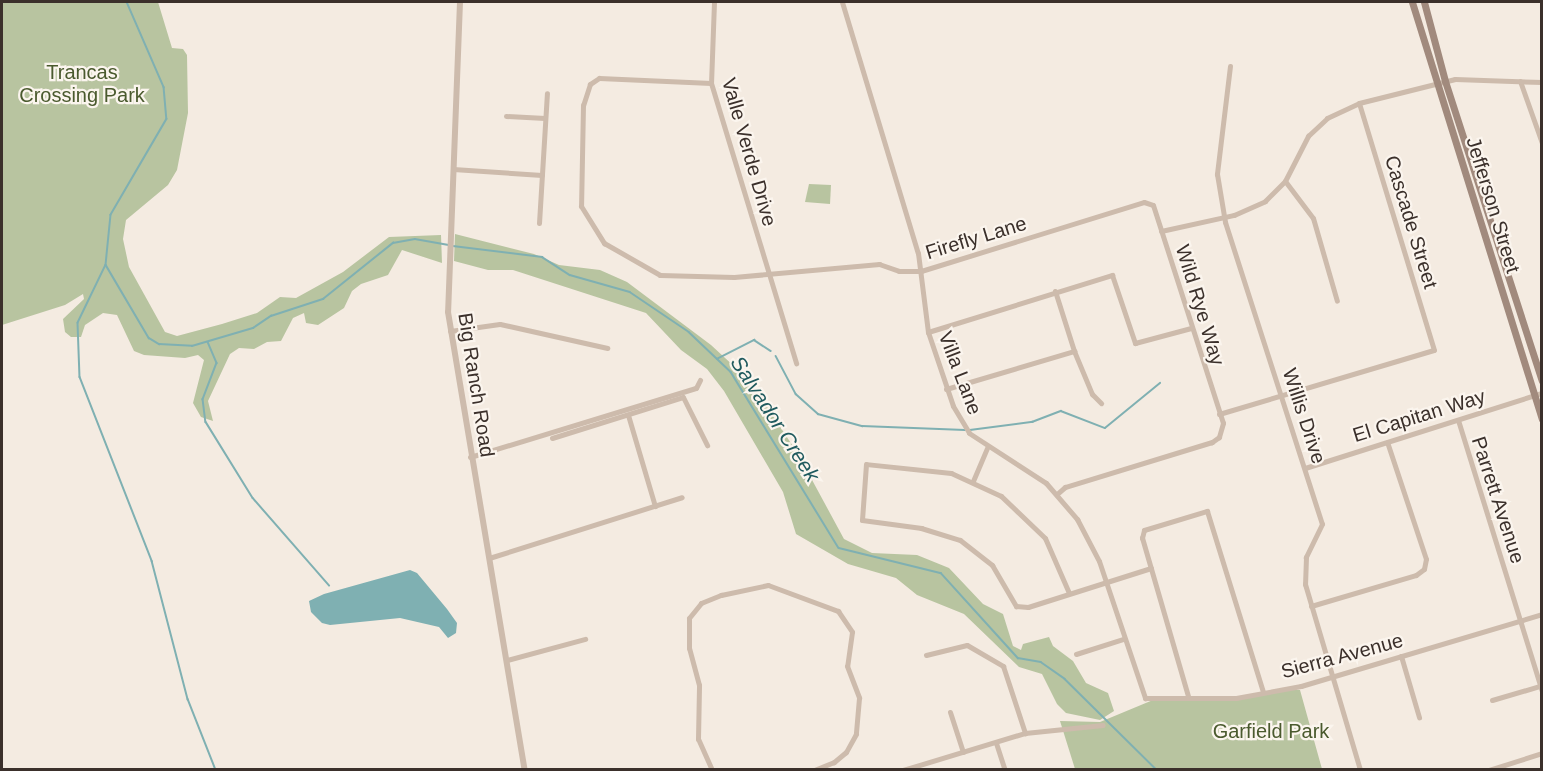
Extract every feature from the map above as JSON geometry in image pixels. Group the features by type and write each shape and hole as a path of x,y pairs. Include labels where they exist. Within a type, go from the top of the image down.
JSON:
{"main road":[{"name":"Jefferson Street","path":"1412,2 1538,395 1542,419"},
{"name":"Jefferson Street","path":"1424,2 1445,81 1542,381"}],"street":[{"name":"Big Ranch Road","path":"460,2 448,250 450,331 525,770"},
{"name":"Valle Verde Drive","path":"714,2 711,83 796,363"},
{"name":"Villa Lane","path":"842,2 921,271 928,332 946,389 960,420 969,433 987,448 1028,469 1058,493 1092,544 1145,698"},
{"name":"Willis Drive","path":"1230,66 1217,174 1225,218 1322,524 1304,566 1311,606 1360,770"},
{"name":"Firefly Lane","path":"711,83 599,78 590,84 583,105 581,206 604,243 660,275 698,279 879,264 899,271 921,271 1144,202 1153,205"},
{"path":"1520,81 1542,143"},
{"path":"1161,231 1225,218 1265,201 1285,181 1308,136 1327,118 1359,103 1436,82 1542,81"},
{"path":"538,223 547,93"},
{"name":"Cascade Street","path":"1282,397 1434,350 1359,103"},
{"path":"506,116 545,118"},
{"path":"453,169 542,175"},
{"path":"1285,181 1313,218 1337,301"},
{"name":"Wild Rye Way","path":"1153,205 1219,414"},
{"path":"928,332 1112,275 1135,343 1191,328"},
{"path":"1055,291 1074,351 1092,394 1101,403"},
{"path":"450,331 501,324 607,348"},
{"path":"946,389 1074,351"},
{"path":"470,457 696,388 700,380"},
{"name":"El Capitan Way","path":"1305,468 1538,395"},
{"path":"552,438 683,397 707,445"},
{"path":"1058,493 1065,487 1212,442 1219,436 1223,423 1219,414 1282,397"},
{"path":"628,415 655,506"},
{"name":"Parrett Avenue","path":"1458,420 1541,689"},
{"path":"1311,606 1416,575 1424,569 1426,559 1388,442"},
{"path":"973,481 987,448"},
{"path":"1069,593 1056,556 1034,523 1001,496 973,481 929,469 866,464 860,516 865,523 921,528 960,540 992,565 1016,606 1028,607 1151,568"},
{"path":"489,558 682,497"},
{"path":"1188,696 1142,538 1144,530 1207,511 1263,692"},
{"path":"712,770 698,739 699,685 689,648 689,618 701,603 721,595 768,585 838,611 852,632 847,666 859,698 856,734 846,752 834,762 814,770"},
{"name":"Sierra Avenue","path":"1145,698 1188,696 1236,698 1331,677 1542,614"},
{"path":"507,660 585,639"},
{"path":"1076,654 1123,639"},
{"path":"926,656 967,645 1003,666 1025,733"},
{"path":"1401,656 1419,717"},
{"path":"1492,700 1541,689"},
{"path":"950,712 963,752"},
{"path":"903,770 923,767 1025,733 1059,727 1103,725"},
{"path":"996,743 1005,770"},
{"path":"1489,770 1542,753"}],"green space":[{"name":"Trancas Crossing Park","path":"2,2 158,2 172,48 183,49 187,55 188,113 177,170 168,185 126,220 123,239 129,267 165,332 177,336 257,313 280,297 296,298 343,272 389,237 441,235 442,263 402,250 388,275 361,284 352,291 344,308 318,325 306,323 304,313 293,318 281,341 267,342 254,349 239,348 230,354 208,401 213,421 201,417 193,403 204,360 198,355 185,358 144,355 134,351 117,315 103,313 85,325 81,337 71,337 65,332 63,319 84,299 83,294 65,305 2,325"},
{"path":"809,184 831,185 830,204 805,202"},
{"path":"455,234 534,254 559,265 600,270 627,282 711,345 750,381 798,454 844,539 872,553 917,555 949,568 983,604 1003,614 1013,646 1021,650 1023,644 1049,637 1053,646 1073,661 1086,683 1108,693 1114,711 1100,720 1066,713 1057,704 1042,674 1019,667 964,614 917,595 896,578 848,564 796,534 783,492 724,391 707,369 681,350 646,313 513,270 488,270 454,261"},
{"name":"Garfield Park","path":"1282,689 1300,690 1322,769 1075,769 1060,721 1100,722 1153,700 1245,698"}],"water":[{"path":"410,570 417,573 447,609 457,623 456,633 448,638 439,627 400,618 330,625 322,623 311,612 309,601 324,594"}],"waterway":[{"name":"Salvador Creek","path":"127,2 164,87 167,119 111,215 106,265 149,338 159,344 192,346 253,328 271,316 323,299 393,243 415,239 448,245"},
{"name":"Salvador Creek","path":"453,246 542,257 570,275 630,292 689,332 731,372 839,548 941,573 1018,658 1041,662 1065,679 1157,770"},
{"path":"106,265 78,323 80,377 152,561 188,699 216,770"},
{"path":"717,359 754,340 771,351"},
{"path":"208,342 217,363 203,399 206,422 253,498 329,585"},
{"path":"776,356 796,394 818,414 862,426 965,430"},
{"path":"970,430 1032,422 1061,411 1105,428 1160,383"}]}
